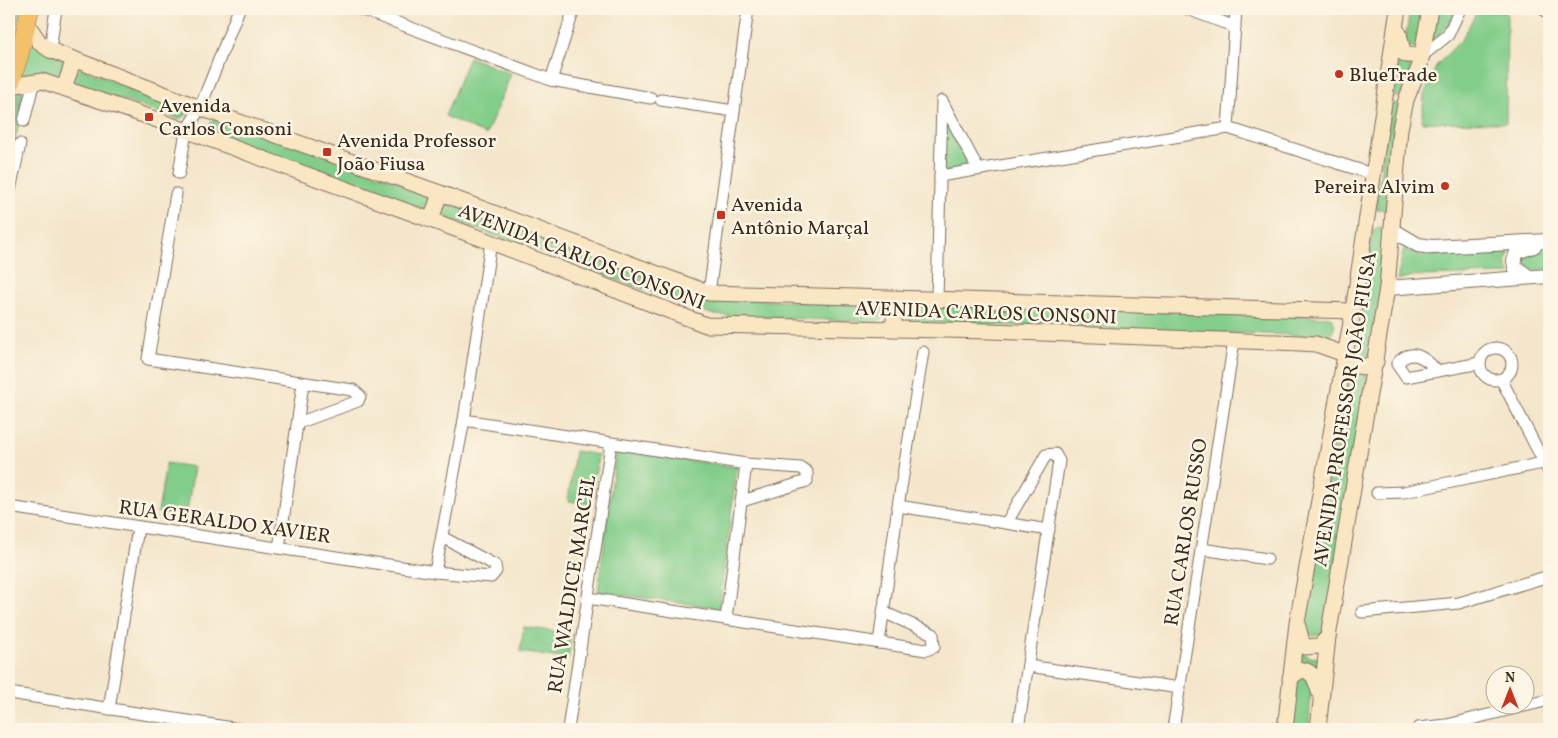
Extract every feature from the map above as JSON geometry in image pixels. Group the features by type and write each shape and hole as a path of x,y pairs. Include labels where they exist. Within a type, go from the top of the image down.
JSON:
{"main road":[{"path":"1398,9 1401,50 1408,55 1422,56"},
{"name":"AVENIDA PROFESSOR JOÃO FIUSA","path":"1285,729 1297,623 1353,310 1364,224 1398,9"},
{"name":"AVENIDA PROFESSOR JOÃO FIUSA","path":"1318,729 1328,637 1388,288 1397,154 1406,100 1420,66 1430,9"},
{"path":"29,16 40,43 50,50 200,108 440,193 709,293"},
{"path":"9,87 29,16"},
{"path":"64,88 74,59"},
{"name":"AVENIDA CARLOS CONSONI","path":"9,87 34,81 64,88 186,130 491,242 706,325 894,329 1316,344 1344,354 1357,366 1364,367 1376,362"},
{"path":"1385,98 1406,100"},
{"path":"430,220 440,193"},
{"path":"1364,224 1379,219 1391,229"},
{"name":"AVENIDA CARLOS CONSONI","path":"709,293 894,300 1353,310"},
{"path":"894,300 894,329"},
{"path":"1297,623 1302,642 1306,646 1319,646 1328,637"},
{"path":"1290,678 1301,670 1310,672 1314,676 1322,701"}],"street":[{"path":"50,50 56,9"},
{"path":"179,173 186,130 200,108 239,9"},
{"path":"360,9 550,80 734,111"},
{"path":"550,80 574,9"},
{"path":"709,293 748,9"},
{"path":"1188,9 1235,27"},
{"path":"1228,128 1236,9"},
{"path":"1422,56 1448,35 1460,9"},
{"path":"1543,9 1549,13"},
{"path":"24,121 34,81"},
{"path":"937,300 942,101 978,169"},
{"path":"940,176 1228,128 1372,174"},
{"path":"9,194 20,144"},
{"path":"176,194 148,359 353,390 360,396 358,401 298,423"},
{"path":"1391,229 1418,245 1432,247 1549,242"},
{"path":"435,572 464,420 491,242"},
{"path":"1528,277 1515,266 1514,261 1517,252 1549,242"},
{"path":"1388,288 1549,276"},
{"name":"RUA CARLOS RUSSO","path":"1173,729 1234,341"},
{"path":"1499,348 1508,352 1513,362 1510,373 1501,379 1486,376 1480,363 1484,353 1488,350 1499,348"},
{"path":"879,643 898,506 923,352"},
{"path":"1437,371 1480,363"},
{"path":"1377,493 1404,492 1546,467 1501,379"},
{"path":"279,548 304,384"},
{"path":"464,420 746,464 801,468 808,472 808,482 742,501"},
{"name":"RUA WALDICE MARCEL","path":"568,729 611,444"},
{"path":"1007,522 1046,455 1055,454 1059,461 1018,729"},
{"path":"726,619 746,464"},
{"path":"898,506 1049,530"},
{"name":"RUA GERALDO XAVIER","path":"9,507 435,572 491,577 496,571 494,565 442,537"},
{"path":"109,709 138,528"},
{"path":"1202,549 1266,559"},
{"path":"1362,612 1459,603 1549,576"},
{"path":"588,598 926,650 934,646 932,634 883,612"},
{"path":"1028,666 1180,688"},
{"path":"9,693 238,729"},
{"path":"1418,728 1447,726 1549,700"}],"green space":[{"path":"9,9 21,9 9,63"},
{"path":"1192,9 1235,9 1234,25"},
{"path":"1410,9 1426,9 1420,45 1414,49 1408,47 1405,42"},
{"path":"1436,9 1456,9 1446,27 1431,40"},
{"path":"1507,12 1506,123 1422,122 1424,95 1437,65 1462,39 1476,13"},
{"path":"31,41 64,61 65,67 60,73 47,71 20,75"},
{"path":"469,57 511,74 486,135 445,116"},
{"path":"1407,63 1411,69 1405,92 1399,96 1392,96 1397,65"},
{"path":"81,68 188,110 186,115 179,119 74,84 75,74"},
{"path":"27,89 9,168 9,95 11,90"},
{"path":"1392,102 1401,106 1390,215 1383,209 1376,209 1389,106"},
{"path":"944,106 976,168 941,174"},
{"path":"222,116 710,298 873,305 882,309 882,320 876,322 714,315 210,132 212,121"},
{"path":"1379,227 1384,228 1381,282 1368,360 1362,359 1359,353 1363,313 1362,295 1373,230"},
{"path":"1404,248 1421,256 1510,252 1506,263 1511,274 1413,276 1397,280"},
{"path":"1549,248 1549,269 1529,270 1524,261 1526,254"},
{"path":"919,305 1332,317 1335,326 1332,334 1324,336 910,322 906,317 908,308"},
{"path":"1348,371 1357,376 1367,374 1325,632 1314,636 1306,631 1302,621"},
{"path":"575,451 598,455 591,504 568,501"},
{"path":"616,451 737,467 719,608 598,592"},
{"path":"166,463 194,467 186,518 158,513"},
{"path":"524,627 571,634 568,659 520,652"},
{"path":"1302,653 1313,658 1320,657 1318,672 1300,665"},
{"path":"1303,675 1311,682 1309,729 1289,729 1294,680"}],"place":[{"name":"BlueTrade","path":"1339,74"},
{"name":"Avenida Carlos Consoni","path":"149,117"},
{"name":"Avenida Professor João Fiusa","path":"327,152"},
{"name":"Pereira Alvim","path":"1445,186"},
{"name":"Avenida Antônio Marçal","path":"721,215"}]}
